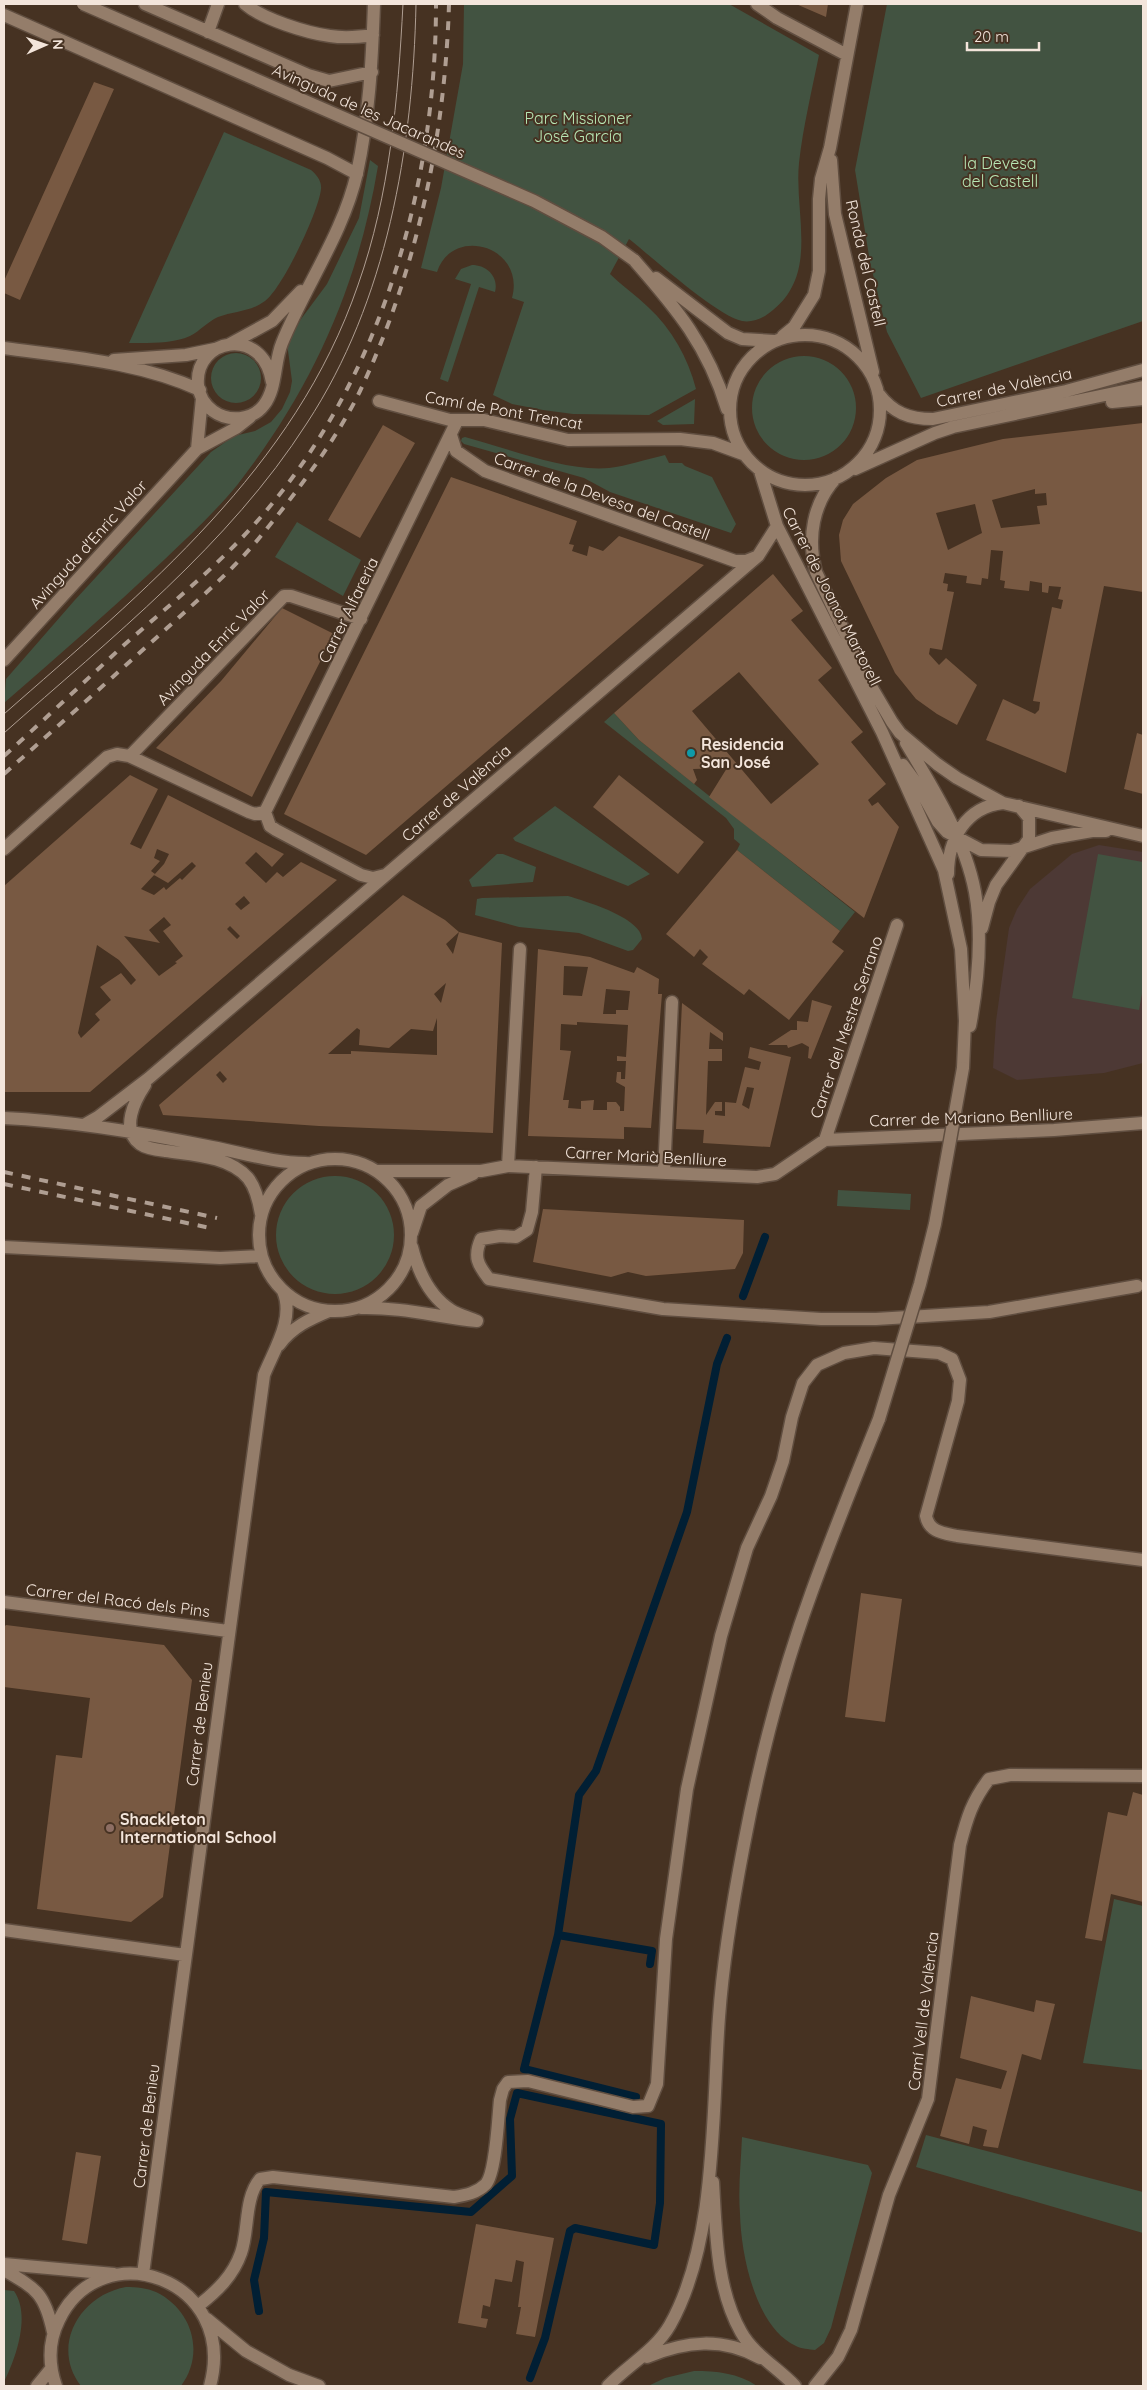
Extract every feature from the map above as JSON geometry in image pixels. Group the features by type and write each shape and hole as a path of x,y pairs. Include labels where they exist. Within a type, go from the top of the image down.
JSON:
{"street":[{"name":"Avinguda de les Jacarandes","path":"84,4 534,200 602,237 728,333 742,339 777,339"},
{"name":"Avinguda de les Jacarandes","path":"144,4 308,75 330,80 372,72"},
{"path":"208,32 218,4"},
{"path":"245,4 252,10 281,22 330,36 373,35"},
{"path":"4,348 101,361 170,377 201,394 209,408 229,418 241,418 254,414 263,406 270,394 281,346 336,232 357,174 372,72 374,4"},
{"path":"757,4 777,18 848,55"},
{"name":"Ronda del Castell","path":"777,339 794,327 814,295 820,263 819,199 857,4"},
{"path":"4,15 327,158 357,174"},
{"name":"Ronda del Castell","path":"830,148 835,214 877,389"},
{"name":"Avinguda de les Jacarandes","path":"634,260 688,324 718,380 729,414"},
{"path":"197,449 201,394 198,375 202,364 223,346 272,321 313,278"},
{"path":"796,334 816,335 836,340 853,351 867,366 877,389 879,426 871,446 862,458 839,476 815,485 800,485 779,481 760,471 743,454 736,441 729,414 734,384 744,365 758,350 777,339 796,334"},
{"path":"101,361 180,356 239,344 258,352 270,369 272,382"},
{"name":"Carrer de València","path":"877,389 892,409 915,419 933,419 1066,390 1143,370"},
{"name":"Carrer de València","path":"839,476 935,432 1008,415 1143,388"},
{"name":"Carrer de València","path":"1055,407 1143,399"},
{"name":"Camí de Pont Trencat","path":"379,401 457,421 489,421 568,440 698,441 727,447 743,454"},
{"name":"Avinguda d'Enric Valor","path":"4,660 197,449 236,428 254,414"},
{"name":"Carrer Alfareria","path":"265,812 362,619 457,421"},
{"name":"Carrer de la Devesa del Castell","path":"451,435 456,451 485,472 735,560 746,561 758,556"},
{"name":"Carrer de Joanot Martorell","path":"760,471 767,500 777,526 890,750"},
{"name":"Carrer de Joanot Martorell","path":"839,476 821,497 818,506 812,528 812,558 816,572 869,683 900,733 957,778 1003,803 1138,834"},
{"name":"Carrer de València","path":"84,1125 98,1117 149,1078 758,556 777,526"},
{"name":"Avinguda Enric Valor","path":"130,756 284,596 291,596 362,619"},
{"path":"900,733 946,811 975,891 978,970"},
{"path":"890,750 917,784 938,822 956,838 981,850 994,852 1021,850 1041,840 1092,831 1138,834"},
{"path":"890,750 936,851 951,894 961,949 965,1021 963,1068"},
{"path":"4,849 107,757 117,754 130,756 249,812 255,814 265,812 270,826 361,875 373,878 385,875"},
{"name":"Carrer de Joanot Martorell","path":"951,894 948,860 961,824 981,808 1003,803"},
{"path":"608,2386 655,2345 669,2327 682,2300 694,2266 711,2157 719,2014 725,1959 744,1843 775,1710 811,1593 880,1418 920,1284 935,1224 963,1068 978,970 983,921 996,885 1029,839 1030,818 1020,806"},
{"name":"Carrer del Mestre Serrano","path":"825,1140 897,925"},
{"path":"508,1166 520,949"},
{"path":"664,1173 672,1002"},
{"name":"Carrer de València","path":"132,1133 130,1120 135,1101 149,1078"},
{"path":"4,1118 84,1125 214,1147 265,1160 306,1164"},
{"name":"Carrer de Mariano Benlliure","path":"825,1140 1054,1130 1143,1123"},
{"path":"132,1133 139,1144 152,1149 212,1158 232,1165 248,1179 258,1198 261,1216"},
{"name":"Carrer Marià Benlliure","path":"378,1171 481,1171 508,1166 757,1177 776,1174 825,1140"},
{"path":"330,1158 355,1160 378,1171 396,1188 408,1210 417,1268 430,1290 450,1310 477,1321 406,1310 354,1309 329,1311 304,1305 283,1291 270,1275 262,1256 258,1236 261,1216 270,1194 286,1176 306,1164 330,1158"},
{"path":"536,1167 532,1212 527,1230 516,1237 500,1236 481,1239 478,1244 477,1264 489,1279 663,1309 830,1319 876,1319 989,1312 1137,1286"},
{"name":"Carrer Marià Benlliure","path":"411,1239 421,1206 448,1185 481,1171"},
{"path":"354,1309 371,1302 386,1291 398,1277 407,1261 411,1239"},
{"path":"4,1247 220,1258 262,1256"},
{"name":"Carrer de Benieu","path":"143,2274 228,1631 264,1375 287,1313 286,1299 283,1291"},
{"name":"Carrer de Benieu","path":"271,1358 292,1332 304,1321 329,1311"},
{"path":"198,2306 227,2280 238,2259 245,2236 253,2190 260,2179 273,2177 454,2197 465,2195 479,2190 490,2176 500,2100 503,2089 508,2082 517,2080 528,2081 633,2107 648,2106 658,2084 666,1939 687,1788 721,1636 747,1548 771,1496 783,1461 792,1417 803,1383 817,1365 844,1353 874,1348 939,1353 952,1359 960,1380 958,1401 926,1516 932,1529 943,1534 967,1538 1143,1560"},
{"name":"Carrer del Racó dels Pins","path":"4,1602 228,1631"},
{"name":"Camí Vell de València","path":"815,2386 838,2357 851,2330 889,2196 928,2099 960,1845 968,1813 978,1793 989,1779 1010,1775 1143,1776"},
{"path":"4,1930 185,1955"},
{"path":"711,2157 719,2256 728,2301 741,2332 755,2350 795,2386"},
{"path":"4,2264 122,2274 143,2274 164,2280 183,2291 198,2306 206,2318 214,2341 215,2366 210,2386"},
{"path":"4,2270 37,2291 48,2309 53,2332"},
{"path":"56,2386 50,2370 50,2351 53,2332 64,2310 80,2292 101,2280 122,2274"},
{"path":"206,2318 246,2351 289,2375 319,2386"},
{"path":"639,2360 673,2346 710,2343 747,2351 779,2370"},
{"path":"37,2386 50,2370"}],"shaded area":[{"path":"1099,845 1143,852 1143,1063 1104,1073 1017,1080 993,1068 996,1021 1009,928 1017,909 1030,889 1072,854"}],"green space":[{"name":"Parc Missioner José García","path":"464,4 729,4 819,55 805,122 799,163 800,260 796,278 787,295 773,310 763,317 751,321 742,321 731,317 701,298 629,239 610,274 657,316 672,334 684,355 693,377 696,389 649,415 573,414 512,404 493,395 524,302 512,298 513,280 508,265 498,255 485,248 471,246 457,249 445,257 437,272 421,268 441,188 463,64"},
{"name":"la Devesa del Castell","path":"887,4 1143,4 1143,321 921,398 887,332 870,262 855,170"},
{"path":"224,132 311,170 317,176 321,183 319,200 299,249 281,282 272,294 259,305 218,317 194,334 183,339 129,343"},
{"path":"370,160 378,166 358,253 345,294 329,334 310,372 289,410 265,447 230,494 193,532 125,596 4,703 6,679 74,601 211,452 234,436 255,431 271,422 282,409 290,392 292,381 287,343 301,319 327,284 359,218"},
{"path":"472,265 482,267 491,273 495,281 495,292 479,287 448,382 440,379 471,284 455,279 461,269"},
{"path":"231,353 241,353 254,360 261,373 261,383 254,396 241,403 231,403 222,399 215,392 211,383 211,373 215,364 222,357"},
{"path":"804,356 824,360 841,371 852,388 856,408 852,428 841,445 824,456 804,460 784,456 767,445 756,428 752,408 756,388 767,371 784,360"},
{"path":"695,399 694,424 663,425 657,421"},
{"path":"465,437 556,463 592,468 616,467 665,455 669,463 682,463 712,477 736,524 731,533 610,492 584,478 464,444 461,441"},
{"path":"297,522 361,560 343,596 275,557"},
{"path":"614,713 639,740 855,912 840,931 737,850 740,844 734,839 734,829 726,818 604,722"},
{"path":"555,806 650,874 628,886 515,841 513,838"},
{"path":"497,854 503,854 536,867 533,882 472,887 469,880"},
{"path":"1098,854 1143,862 1143,988 1139,1010 1072,998"},
{"path":"568,896 599,906 623,917 640,931 642,939 633,950 628,951 579,933 519,927 475,915 477,899"},
{"path":"335,1176 347,1177 358,1181 377,1193 389,1212 393,1223 393,1247 389,1258 377,1277 358,1289 347,1293 335,1294 323,1293 312,1289 293,1277 281,1258 277,1247 276,1235 277,1223 281,1212 293,1193 312,1181 323,1177"},
{"path":"838,1190 911,1194 910,1210 837,1206"},
{"path":"1114,1899 1143,1906 1143,2070 1083,2063"},
{"path":"926,2135 1143,2192 1143,2233 916,2167"},
{"path":"742,2137 868,2165 872,2173 831,2328 824,2343 815,2350 798,2347 782,2337 770,2323 753,2288 743,2249 741,2230 739,2195"},
{"path":"126,2287 156,2292 169,2300 186,2321 193,2347 192,2360 188,2374 181,2386 81,2386 72,2371 68,2355 69,2339 83,2311 95,2300 110,2292"},
{"path":"4,2290 14,2291 19,2301 21,2324 17,2349 4,2382"},
{"path":"694,2371 727,2374 742,2378 757,2386 648,2386 665,2378"}],"building":[{"path":"796,4 828,4 826,17"},
{"path":"94,82 114,89 20,300 4,293 4,281"},
{"path":"1143,423 1143,592 1104,586 1066,773 986,740 1003,699 1035,714 1039,710 1040,702 1033,701 1052,607 1061,609 1063,600 1058,599 1061,587 1049,586 1048,593 1042,592 1042,583 1030,581 1029,591 1004,588 1005,581 1000,580 1003,551 991,550 988,579 982,578 981,585 966,583 967,576 945,573 943,583 948,584 947,591 954,592 942,650 930,648 929,654 939,665 946,658 977,685 957,725 916,699 895,673 841,561 839,535 843,520 853,504 886,478 917,460 1003,439","holes":["1035,489 1035,494 1046,493 1047,505 1037,506 1040,524 1001,528 992,500","975,504 982,533 948,550 936,513"]},
{"path":"383,425 415,443 360,538 328,520"},
{"path":"451,477 577,521 569,544 574,545 572,551 587,556 589,546 603,551 619,536 704,565 366,855 284,814"},
{"name":"Residencia San José","path":"773,574 803,611 791,620 832,668 818,680 863,732 851,742 886,784 868,800 872,806 878,802 899,827 864,918 709,797 727,768 693,769 697,780 694,784 639,740 614,713","holes":["739,672 819,764 771,804 692,711"]},
{"path":"282,608 334,634 252,797 156,748 221,681"},
{"path":"1137,733 1143,735 1143,794 1124,789"},
{"path":"130,775 158,789 130,844 141,849 168,795 284,854 272,867 256,852 245,863 266,883 277,872 283,877 301,862 337,880 90,1092 4,1092 4,886","holes":["157,849 169,854 164,864 155,874 151,871 160,861 154,858","192,862 196,866 182,880 180,878 166,890 164,887 154,895 141,889 154,875 168,883","244,896 250,903 241,910 235,904","164,917 171,925 163,931 183,956 175,962 177,963 159,976 124,936 160,943 149,930","230,926 240,936 237,939 227,929","97,945 119,960 136,980 131,985 121,973 100,987 111,1000 95,1014 100,1020 81,1038 78,1033"]},
{"path":"619,775 704,842 678,874 593,807"},
{"path":"737,850 840,931 832,942 844,951 789,1020 749,989 744,995 702,964 708,957 700,949 694,957 666,934"},
{"path":"403,895 445,920 459,932 502,943 493,1133 319,1126 163,1115 159,1105","holes":["459,932 453,954 446,944","446,983 441,1003 434,994","437,1018 437,1055 351,1051 351,1054 328,1054 357,1028 360,1030 359,1045 389,1048 411,1029 433,1031","220,1071 227,1079 223,1083 216,1075"]},
{"path":"538,949 590,957 634,973 637,967 659,979 658,994 662,994 651,1128 624,1127 624,1139 528,1136","holes":["564,966 588,967 582,996 563,995","606,989 630,991 628,1010 616,1010 616,1014 603,1014","577,1022 628,1025 626,1057 617,1056 617,1061 626,1061 625,1079 621,1079 621,1072 617,1072 616,1082 625,1087 624,1111 620,1111 620,1107 616,1102 607,1102 607,1110 593,1110 594,1100 581,1101 581,1109 568,1108 569,1100 563,1100 571,1051 560,1050 561,1024 577,1025"]},
{"path":"812,1000 832,1006 811,1059 808,1058 809,1047 802,1043 788,1048 787,1045 768,1045 791,1030 797,1030 797,1021 808,1022"},
{"path":"682,1003 723,1033 723,1041 710,1032 709,1049 722,1049 722,1061 708,1061 706,1115 715,1102 722,1102 722,1111 715,1111 715,1115 725,1116 725,1102 736,1103 745,1067 759,1070 761,1062 748,1058 750,1047 791,1057 770,1147 703,1143 704,1130 676,1129","holes":["747,1087 754,1088 749,1109 742,1105"]},
{"path":"543,1209 744,1220 743,1253 735,1269 646,1276 628,1272 611,1277 533,1262"},
{"path":"861,1593 902,1599 885,1722 845,1717"},
{"name":"Shackleton International School","path":"6,1625 164,1645 192,1680 163,1897 131,1922 37,1909 56,1755 82,1758 90,1698 4,1687 4,1627"},
{"path":"1133,1792 1143,1795 1143,1902 1111,1894 1102,1941 1085,1938 1108,1812 1127,1816"},
{"path":"971,1996 1034,2012 1036,2000 1055,2004 1041,2060 1022,2054 998,2148 983,2146 987,2130 973,2126 969,2144 940,2136 956,2078 1001,2089 1007,2071 960,2058"},
{"path":"76,2152 101,2156 87,2244 62,2240"},
{"path":"476,2224 554,2238 535,2337 516,2334 521,2307 518,2307 524,2262 516,2260 512,2282 495,2279 490,2307 483,2305 481,2318 488,2319 486,2328 458,2323"}],"waterway":[{"path":"743,1296 765,1237"},
{"path":"636,2097 524,2069 558,1935 579,1795 596,1771 687,1512 717,1364 727,1338"},
{"path":"558,1935 652,1951 650,1964"},
{"path":"259,2311 254,2280 264,2238 266,2192 471,2212 512,2176 510,2119 517,2093 661,2124 660,2203 654,2245 575,2228 570,2231 545,2338 530,2378"}],"tram line":[{"path":"4,714 110,621 210,522 255,469 296,412 330,351 358,285 369,251 378,216 391,146 403,4"},
{"path":"4,733 126,625 205,550 242,510 276,467 307,423 335,376 357,326 376,275 390,222 401,168 409,113 416,4"}],"railway":[{"path":"4,756 124,645 198,581 233,547 266,511 307,457 342,399 371,337 395,273 413,207 426,139 433,72 436,4"},
{"path":"4,774 239,561 301,485 350,409 380,345 397,298 424,202 441,104 449,4"},
{"path":"4,1172 217,1218"},
{"path":"4,1184 215,1229"}],"place":[{"name":"Residencia San José","path":"691,753"},
{"name":"Shackleton International School","path":"110,1828"}]}
